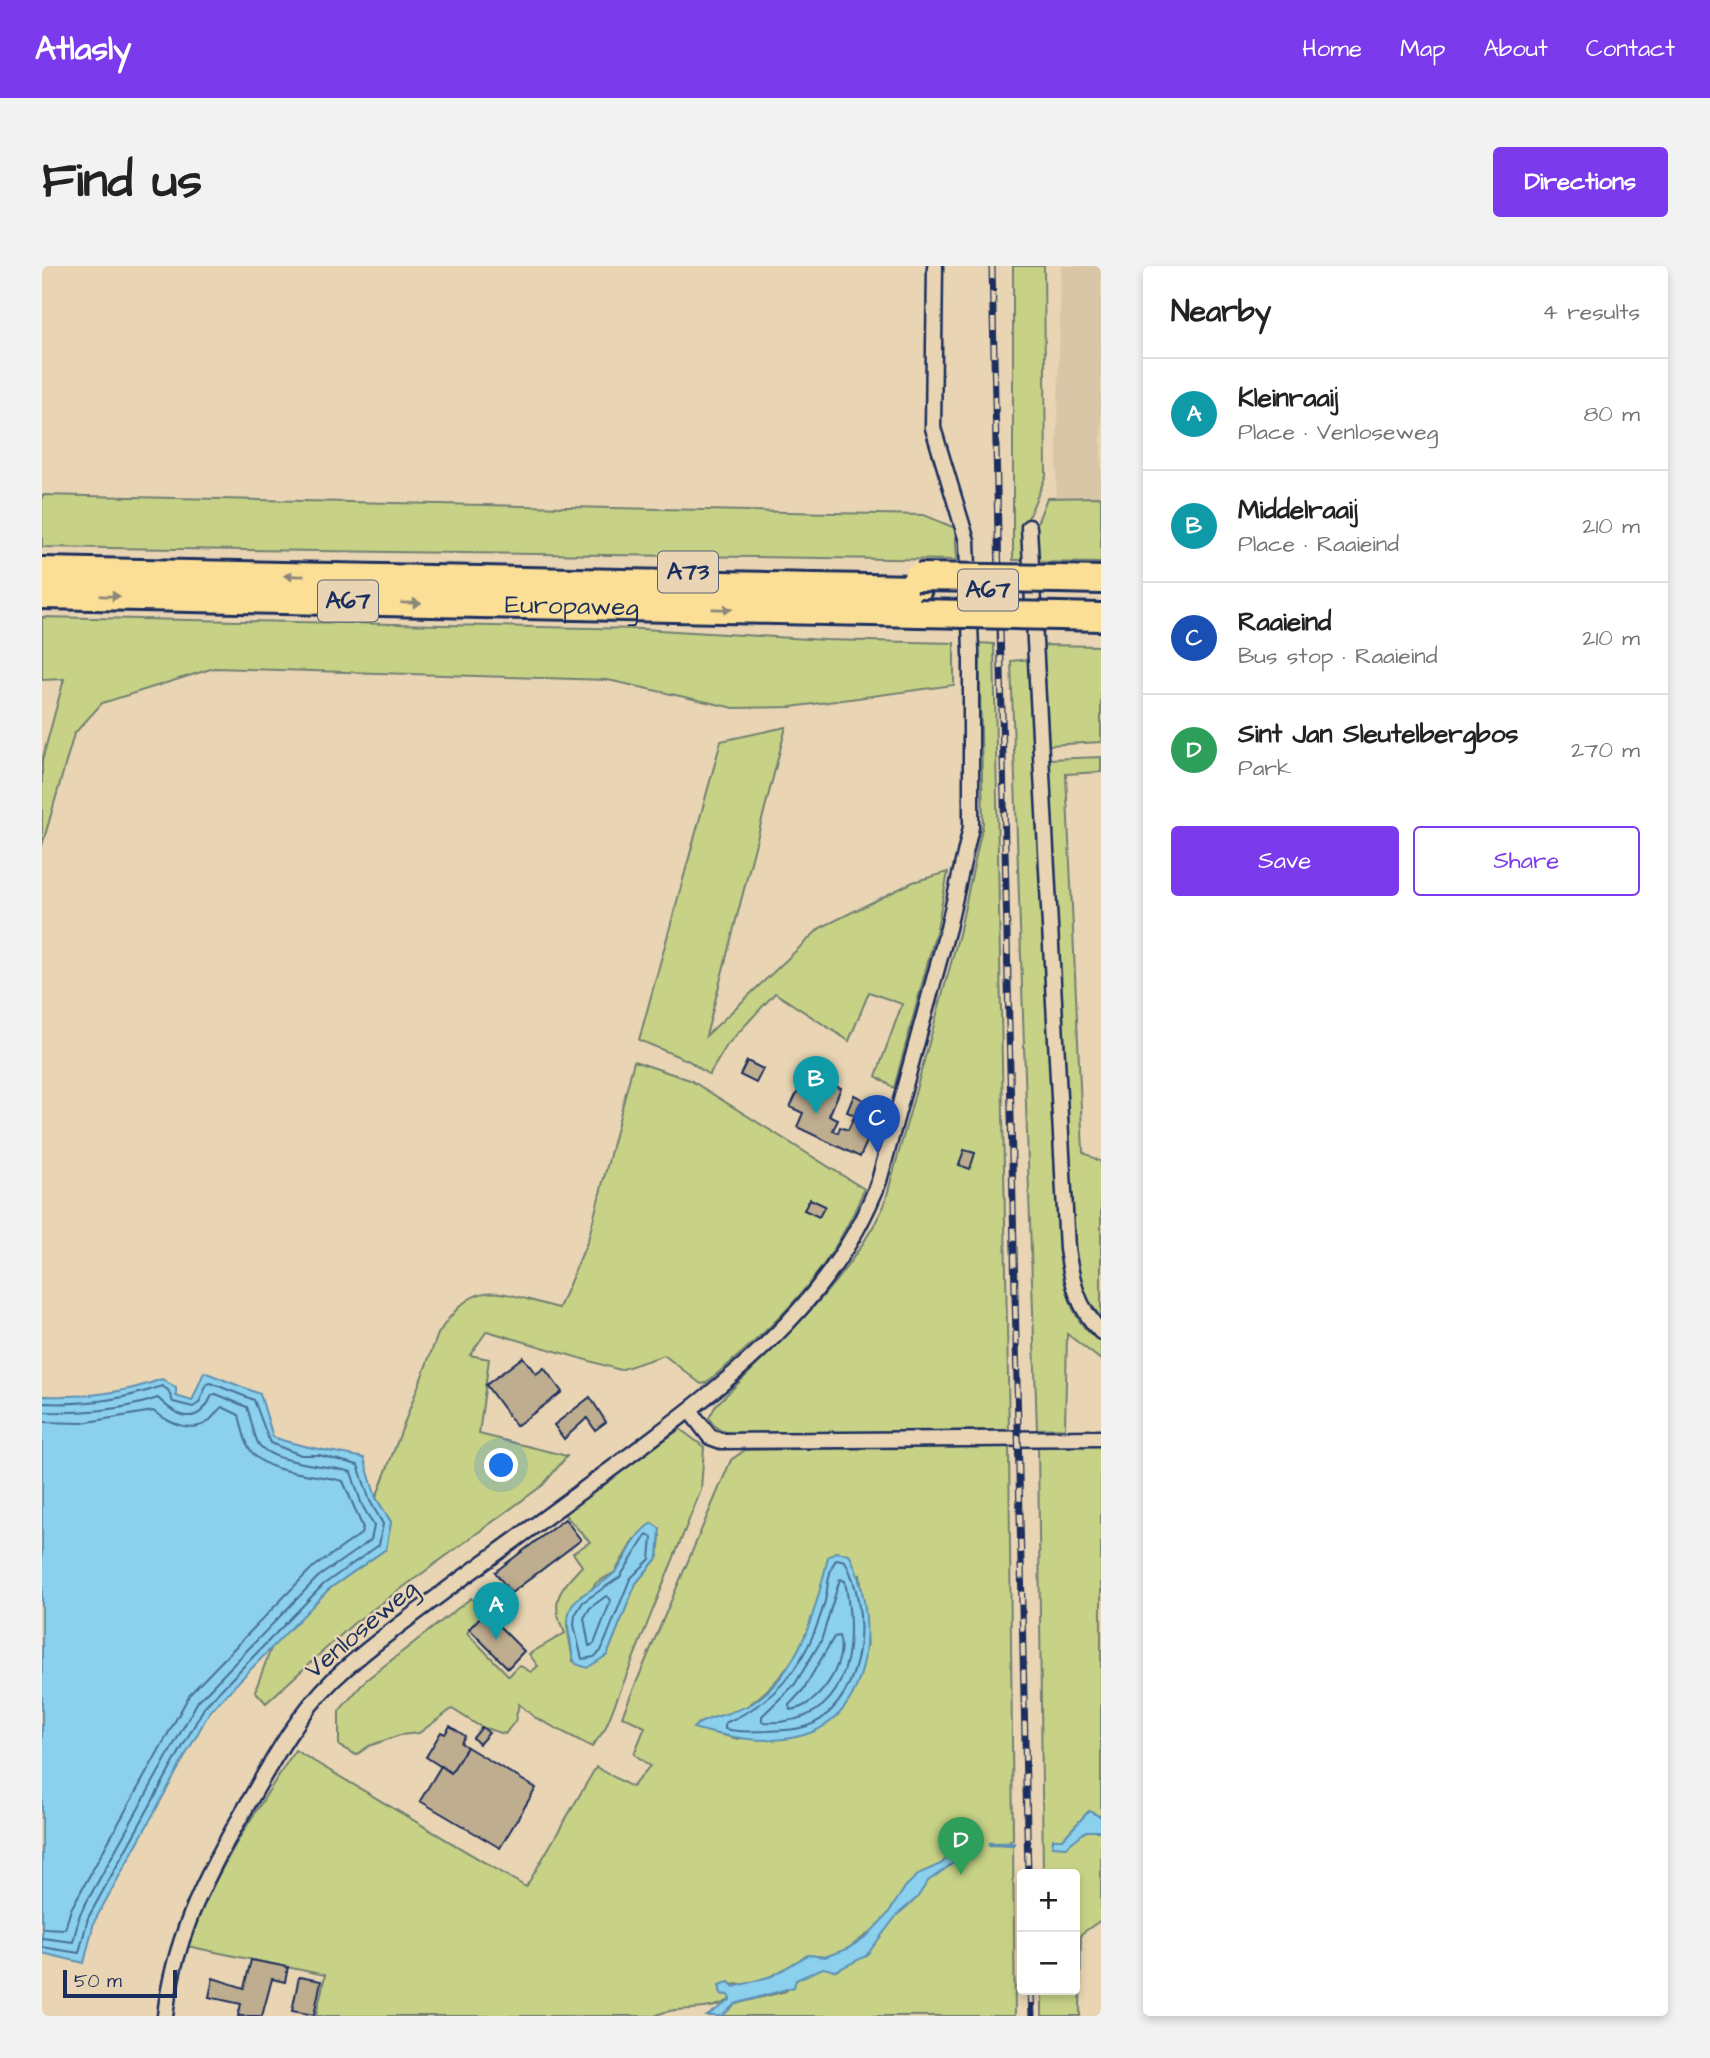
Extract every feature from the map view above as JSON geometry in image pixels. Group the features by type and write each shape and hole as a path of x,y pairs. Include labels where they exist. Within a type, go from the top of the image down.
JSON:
{"highway":[{"name":"Europaweg","path":"42,571 460,579 918,593 1059,595 1101,592"},
{"path":"1059,595 1101,580"},
{"name":"Europaweg","path":"42,595 918,593"},
{"name":"Europaweg","path":"1059,595 1101,617"}],"street":[{"name":"Venloseweg","path":"165,2016 174,1963 192,1909 280,1749 312,1703 333,1680 389,1633 690,1410 749,1361 812,1298 834,1270 869,1207 945,940 971,827 971,651 967,541 933,428 935,266"},
{"path":"1029,527 1067,1249 1074,1293 1090,1320 1101,1332"},
{"path":"690,1410 710,1437 721,1441 1101,1438"}],"shaded area":[{"path":"1061,266 1101,266 1101,499 1056,499"}],"green space":[{"path":"1013,266 1044,266 1046,476 1025,525 1024,560 1013,560"},
{"path":"42,495 924,515 955,528 957,560 42,547"},
{"path":"1101,497 1101,563 1037,562 1036,526 1047,498"},
{"path":"42,617 642,629 825,640 954,643 954,685 791,707 734,708 608,680 214,668 102,703 74,734 42,846 42,761 64,679 42,680"},
{"path":"979,643 994,644 1009,1430 737,1434 724,1431 714,1426 709,1418 716,1405 830,1288 868,1235 884,1206 959,934 983,823"},
{"path":"1043,645 1101,646 1101,742 1049,745"},
{"path":"1031,659 1060,1238 1065,1282 1073,1309 1089,1332 1101,1342 1101,1360 1067,1334 1065,1428 1037,1429 1011,661"},
{"path":"786,727 706,1036 820,928 913,882 948,872 937,928 894,1088 876,1076 902,1004 869,992 849,1041 775,993 727,1045 709,1075 689,1061 639,1040 721,741"},
{"path":"1101,757 1101,772 1066,774 1083,1152 1101,1162 1101,1317 1083,1294 1077,1281 1049,759"},
{"path":"634,1061 690,1080 864,1189 835,1247 818,1273 778,1319 706,1383 701,1384 664,1355 620,1370 487,1331 470,1355 489,1359 479,1434 567,1456 543,1485 353,1624 266,1703 255,1691 273,1643 329,1589 386,1549 391,1522 376,1498 438,1334 452,1315 465,1302 490,1292 559,1308 588,1240"},
{"path":"680,1429 704,1447 701,1490 605,1729 592,1747 534,1717 519,1704 515,1721 505,1734 481,1727 452,1709 419,1733 400,1735 369,1746 356,1755 339,1746 339,1711 366,1680 471,1598 485,1611 467,1633 509,1676 519,1665 531,1672 538,1666 529,1654 565,1633 557,1612 559,1596 582,1566 573,1553 590,1542 563,1513","holes":["660,1536 658,1557 636,1583 607,1655 573,1661 567,1625 596,1583 615,1572 634,1539"]},
{"path":"1009,1446 1013,1840 1010,1840 1010,1846 1013,1846 1015,2016 722,2016 735,2004 786,1991 796,1980 823,1967 836,1971 872,1931 847,1949 825,1957 808,1955 772,1976 746,1984 720,1985 721,1994 729,1995 730,2000 719,2005 673,2010 655,2016 316,2016 325,1975 187,1946 221,1870 295,1750 526,1887 596,1767 632,1787 650,1766 634,1754 645,1727 622,1716 731,1460 745,1450","holes":["860,1575 867,1646 738,1739 694,1728 698,1723 716,1721 733,1714 764,1693 800,1649 810,1628 819,1596"]},
{"path":"1038,1446 1101,1446 1101,1817 1089,1811 1063,1839 1052,1843 1093,1829 1101,1831 1101,1920 1081,1934 1080,2016 1042,2016 1042,1995 1080,1995 1080,1869 1043,1869"}],"water":[{"path":"204,1372 260,1394 273,1437 306,1447 364,1458 376,1498 391,1522 386,1549 329,1589 210,1711 94,1922 84,1963 42,1953 42,1396 103,1394 162,1379 176,1388 176,1396 192,1401"},
{"path":"652,1523 660,1529 658,1557 636,1583 607,1655 587,1668 576,1664 572,1656 569,1612 581,1596 617,1570 636,1538"},
{"path":"835,1552 849,1554 858,1577 867,1632 857,1685 844,1708 825,1725 787,1739 746,1739 693,1728 704,1721 753,1703 783,1674 804,1638 828,1557"},
{"path":"1089,1811 1101,1817 1101,1831 1086,1831 1066,1847 1052,1846 1053,1839 1063,1839"},
{"path":"975,1839 980,1842 980,1849 965,1855 928,1881 917,1898 897,1915 866,1956 836,1971 823,1968 796,1980 794,1987 735,2004 722,2016 707,2016 730,2000 729,1995 721,1994 719,1985 729,1982 734,1987 772,1976 808,1955 825,1957 847,1949 867,1936 887,1915 906,1886 920,1873 941,1864 959,1846"}],"building":[{"path":"747,1061 763,1069 756,1083 740,1075"},
{"path":"807,1073 841,1088 829,1116 838,1120 833,1130 838,1133 840,1127 848,1130 855,1115 847,1112 854,1095 882,1109 860,1157 797,1127 803,1113 790,1107"},
{"path":"964,1150 975,1153 970,1169 959,1165"},
{"path":"810,1199 825,1206 819,1217 804,1210"},
{"path":"523,1357 536,1374 544,1368 562,1392 516,1426 486,1385"},
{"path":"590,1397 606,1422 595,1430 587,1418 564,1439 554,1425"},
{"path":"565,1519 581,1540 511,1593 495,1572"},
{"path":"485,1612 524,1651 508,1668 469,1629"},
{"path":"450,1726 465,1736 461,1743 467,1747 451,1773 426,1757 441,1732 445,1734"},
{"path":"482,1727 489,1733 479,1744 473,1738"},
{"path":"467,1747 536,1788 500,1848 420,1801 441,1766 451,1773"},
{"path":"251,1960 288,1967 285,1982 272,1979 262,2016 238,2016 241,2004 209,1997 213,1978 244,1988"},
{"path":"299,1977 321,1981 314,2015 292,2011"}],"waterway":[{"path":"990,1844 1013,1844"}],"railway":[{"path":"992,266 1028,1869"},
{"path":"1031,1995 1032,2016"}],"place":[{"name":"Middelraaij","path":"816,1114"},
{"name":"Raaieind","path":"877,1153"},
{"name":"Kleinraaij","path":"496,1640"},
{"name":"Sint Jan Sleutelbergbos","path":"961,1875"}]}
